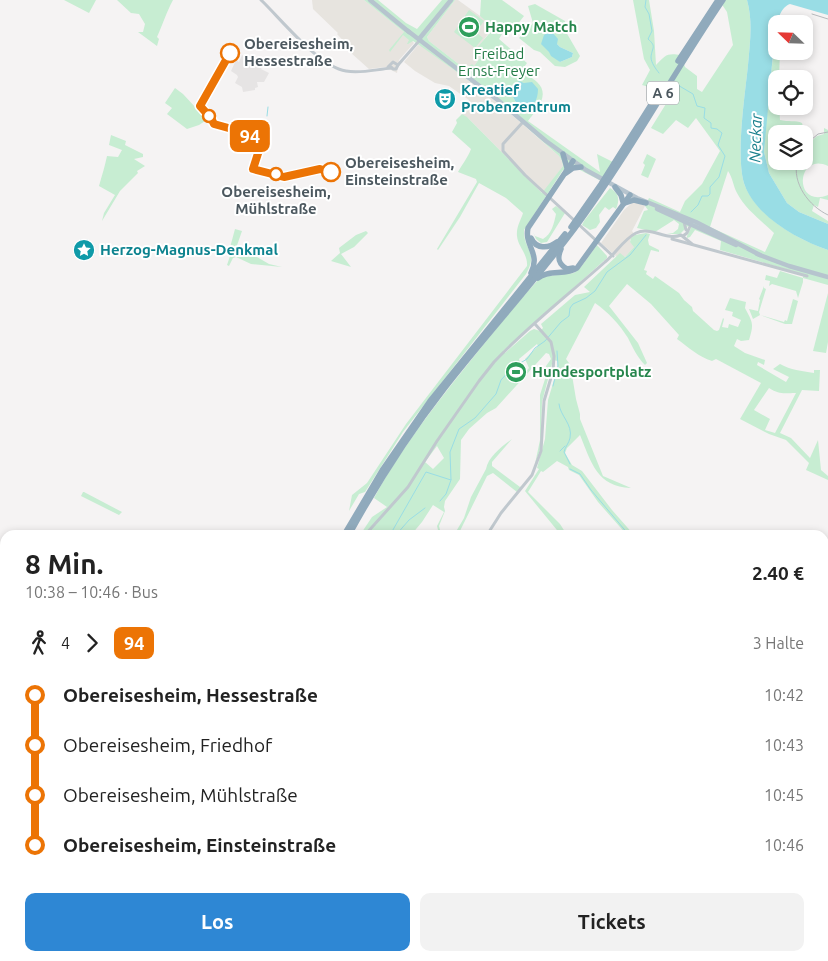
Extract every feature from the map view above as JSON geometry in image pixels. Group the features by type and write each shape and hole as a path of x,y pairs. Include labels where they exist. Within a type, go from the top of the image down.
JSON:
{"highway":[{"name":"A 6","path":"603,185 718,0"},
{"name":"A 6","path":"352,530 390,457 430,401 574,226 603,185 723,0"},
{"path":"563,154 567,170"},
{"path":"524,286 533,270 535,262 535,254 527,231 573,161"},
{"path":"567,170 581,167"},
{"path":"615,187 621,195 623,203"},
{"path":"534,281 548,273 568,272 575,269 629,194"},
{"path":"549,197 531,226 530,234 533,242 539,246 548,247 562,241"},
{"path":"623,203 634,200 644,202"},
{"name":"A 6","path":"347,530 434,402 534,281 562,241"},
{"path":"562,241 558,256 559,261 562,266 569,269 578,265 597,241"}],"main road":[{"path":"370,0 411,32 420,42 466,75 518,118 522,124 581,167 644,202 760,255 789,266 828,277"},
{"path":"420,42 451,0"},
{"path":"411,32 425,33"},
{"path":"420,42 425,33"}],"street":[{"path":"261,0 314,54 343,71 359,72 392,67 394,62 398,64 420,42"},
{"path":"522,124 515,129 503,144 502,149 540,189 612,256"},
{"path":"680,217 686,230"},
{"path":"673,239 682,236 691,222"},
{"path":"682,236 691,222"},
{"path":"650,232 807,276"},
{"path":"369,530 408,487 433,447 486,371 501,354 612,256 634,234 650,232 672,237 682,236 692,244"},
{"path":"490,530 501,513 527,483 539,459 543,440 544,401 554,367 554,353 551,342 535,324"}],"shaded area":[{"path":"312,0 364,0 404,32 414,43 399,60 397,73 385,67 369,69 350,52 351,49 338,33 313,9"},
{"path":"455,0 458,0 494,26 476,50 482,55 474,66 472,65 465,69 429,41 427,37"},
{"path":"418,45 422,46 496,101 559,156 563,166 543,194 462,114 469,100 449,86 435,83 404,62"},
{"path":"242,55 263,66 261,69 269,73 264,82 257,82 258,87 255,90 243,92 242,87 235,83 238,77 231,71 236,60 239,62"},
{"path":"632,203 645,206 632,231 635,235 630,242 635,246 625,257 620,254 617,257 601,243 624,210"}],"green space":[{"path":"64,0 96,0 89,13"},
{"path":"117,0 173,0 157,37 159,39 157,46 138,32 143,32 145,24 139,14 131,13"},
{"name":"Freibad Ernst-Freyer","path":"364,0 378,0 406,23 417,29 442,0 455,0 427,37 429,41 465,69 472,64 474,66 482,55 475,50 494,28 480,16 481,0 502,0 524,16 513,30 504,31 499,39 527,63 522,70 537,82 543,92 541,102 528,121 600,172 597,154 613,162 601,181 580,170 563,170 524,230 524,237 531,255 530,266 526,274 403,432 365,492 359,494 349,511 352,495 367,483 406,424 527,266 526,258 517,236 523,213 506,198 479,183 460,217 437,249 477,182 476,179 458,172 471,149 452,132 457,123 456,120 462,114 467,117 542,193 563,166 559,156 496,100 413,41 407,44 409,40 403,35 390,52 389,50 404,32","holes":["518,82 524,83 522,113 509,90"]},
{"path":"633,0 649,0 654,31 656,65 662,59 672,54 681,55 685,67 697,76 697,89 702,92 733,45 727,12 719,0 747,0 750,32 741,144 742,175 745,186 759,208 780,226 816,246 828,250 828,285 803,278 803,274 720,250 721,241 695,230 687,238 691,228 688,226 680,234 667,234 673,233 678,229 679,224 674,220 655,232 637,228 644,211 648,210 645,206 649,198 680,212 685,201 702,184 720,151 696,118 688,128 676,120 663,134 651,128 669,99 664,96 658,85 649,87 642,85 650,70 644,59","holes":["728,171 740,199 774,233 765,252 710,227"]},
{"path":"535,4 565,21 566,32 580,56 577,61 565,67 555,66 540,52 534,50 519,38 533,23 528,6","holes":["541,43 557,44 573,53 572,57 560,62"]},
{"name":"Happy Match","path":"469,10 484,21 476,32 483,38 475,48 454,32"},
{"path":"773,60 780,60 779,70 771,70"},
{"path":"175,88 196,108 198,107 208,119 199,125 187,129 167,114 172,108 165,103"},
{"path":"768,102 768,115 780,115 780,120 802,123 803,125 768,125 768,169 764,152"},
{"path":"824,128 828,130 828,166 813,165 813,140 824,134"},
{"path":"111,135 126,141 125,145 143,154 143,157 134,159 145,166 137,171 138,173 120,191 102,221 104,213 115,195 99,186 107,156 118,157 122,150 109,145"},
{"path":"647,154 656,159 648,178 641,175"},
{"path":"768,170 807,170 803,180 804,188 809,194 817,197 828,195 828,200 820,198 818,207 814,205 812,211 828,221 828,224 799,212 787,203"},
{"path":"610,188 618,197 616,209 613,207 609,210 605,207 599,215 600,222 596,228 590,230 582,225"},
{"path":"556,206 565,213 547,242 541,243 536,239 533,232 535,236 543,239 549,234 556,214 552,209"},
{"path":"235,229 242,231 234,254 257,257 269,264 282,267 251,264 236,257 233,258 229,266 227,265"},
{"path":"366,231 368,233 354,247 341,254 351,267 331,261 340,253 339,248 356,235"},
{"path":"650,234 649,245 659,250 659,252 651,250 644,270 647,271 646,274 653,279 655,276 679,293 692,307 693,311 714,330 719,330 723,318 722,327 728,328 729,324 738,327 741,320 732,316 733,312 725,310 730,298 746,302 745,308 752,324 751,335 749,340 741,341 737,339 734,346 745,353 765,360 764,365 758,362 757,365 786,382 789,377 773,369 780,364 792,369 814,373 814,370 820,370 819,391 802,390 780,433 791,438 810,458 818,440 821,470 828,476 828,480 806,470 809,463 786,440 769,434 740,419 761,383 716,359 712,361 707,359 689,348 677,339 679,335 651,304 627,284 609,306 638,343 647,363 645,365 640,359 628,338 605,310 595,303 566,359 571,369 580,419 603,476 631,488 619,487 603,478 592,463 580,435 567,448 565,453 572,465 582,471 630,530 623,530 598,502 579,475 557,461 543,472 541,471 528,492 564,530 557,530 525,491 539,469 537,468 545,439 548,400 557,370 558,361 553,360 542,402 541,447 535,464 540,440 540,395 545,379 546,366 551,359 549,354 546,353 496,408 487,413 469,429 461,440 460,479 445,501 445,511 439,526 440,530 438,530 437,526 444,512 433,505 415,530 363,530 372,517 387,507 374,498 411,439 473,358 538,280 542,277 574,273 581,267 597,245 607,256 503,351 505,353 530,331 534,329 540,331 543,328 541,324 575,295 590,292 584,287 620,253 625,257 634,247 630,242 631,238 635,235","holes":["537,344 538,346 525,359 529,368 522,376 518,374 522,369 519,359","769,388 779,393 796,393 775,433 765,430 770,419 754,410","437,446 444,458 433,469 425,462"]},
{"path":"780,271 803,278 798,298 796,291 772,284 769,286 770,281 765,280 766,275 777,278"},
{"path":"764,286 766,289 759,312 760,315 753,319 749,309 758,311 759,299"},
{"path":"828,293 828,342 826,353 813,351"},
{"path":"793,299 798,301 792,324 785,324 760,315 784,322 785,320 787,321"},
{"path":"512,439 492,462 492,466 520,487 523,485 517,492 493,473 487,476 460,530 457,530 487,465 500,448"},
{"path":"83,492 122,512 119,515 81,496"}],"water":[{"name":"Neckar","path":"747,0 828,0 828,15 790,4 783,9 780,15 768,15 768,60 772,60 772,70 768,70 768,108 764,152 769,173 787,203 799,212 828,224 828,250 792,234 780,226 759,208 745,186 742,175 741,144 751,32"},
{"path":"551,31 558,39 557,44 573,53 572,57 560,62 551,56 541,44 544,35"},
{"path":"519,81 524,83 532,82 538,89 534,103 524,114 509,90"}],"waterway":[{"path":"646,0 645,7 649,14 652,31 648,39 653,46 651,59 659,73"},
{"path":"676,84 693,94 697,106 705,108 704,118 711,123 711,128 717,129 722,133 718,145 725,156 719,177 710,187 710,194 702,196 698,205 691,212"},
{"path":"267,116 268,107"},
{"path":"393,530 426,472 451,480 450,452 459,429 475,418 496,394 501,380 512,368 527,359 535,348 545,341 561,322 569,316 570,308 573,304 595,291 607,272 630,255 646,235"},
{"path":"553,386 558,366 557,351"},
{"path":"559,404 570,428 570,438 564,452 570,464"},
{"path":"560,451 565,446"},
{"path":"570,469 580,474 625,530"},
{"path":"440,501 446,494 451,480"},
{"path":"400,530 409,520 425,508"}],"railway":[{"path":"812,14 828,19"},
{"path":"813,138 818,134 828,132"},
{"path":"796,170 797,178 804,193 814,206 828,215"}],"bus line":[{"name":"94","path":"230,53 200,106 214,124 262,141 253,169 284,177 286,175 320,169 331,172"}],"place":[{"name":"Happy Match","path":"469,27"},
{"name":"Obereisesheim, Hessestraße","path":"230,53"},
{"name":"Kreatief Probenzentrum","path":"445,99"},
{"name":"Obereisesheim, Einsteinstraße","path":"331,172"},
{"name":"Obereisesheim, Mühlstraße","path":"276,174"},
{"name":"Herzog-Magnus-Denkmal","path":"84,250"},
{"name":"Hundesportplatz","path":"516,372"}]}
